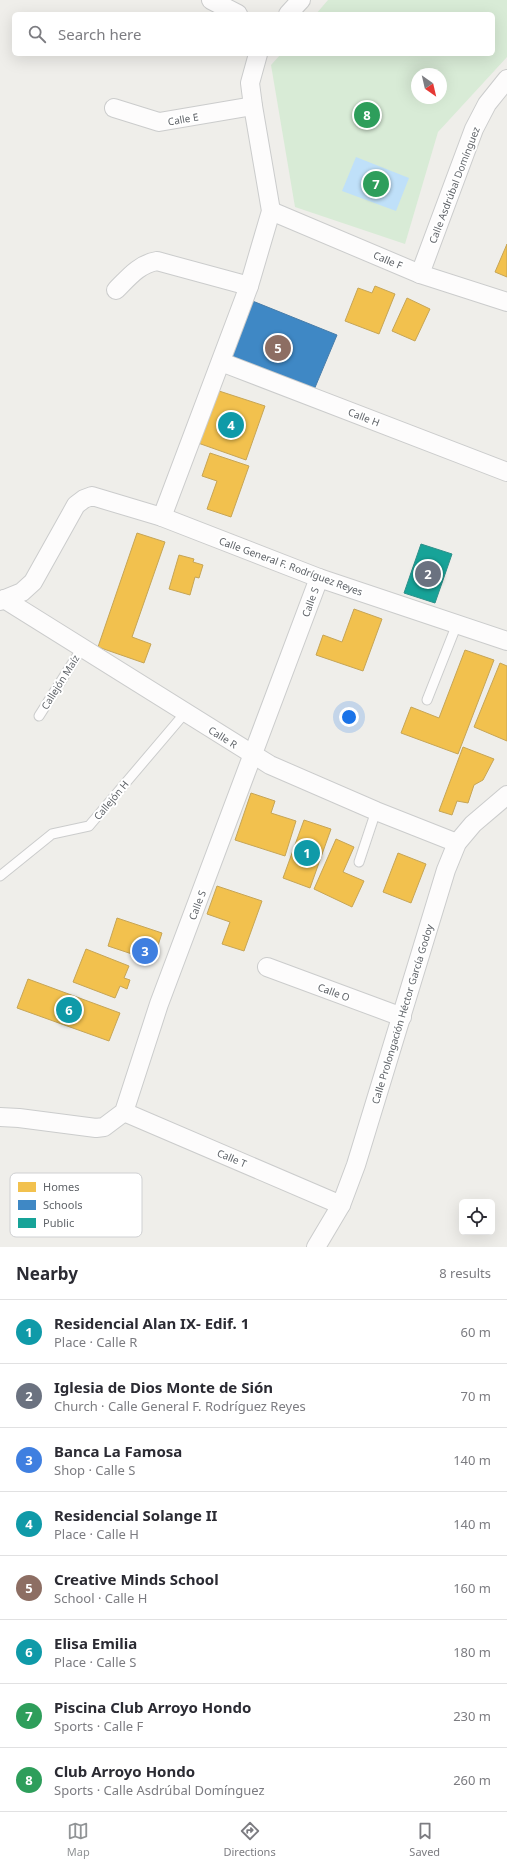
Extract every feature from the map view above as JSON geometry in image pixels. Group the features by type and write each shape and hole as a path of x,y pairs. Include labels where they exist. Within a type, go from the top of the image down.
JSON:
{"street":[{"path":"211,0 234,12"},
{"path":"290,12 301,0"},
{"path":"162,517 249,286 271,211 250,83 257,56"},
{"name":"Calle Asdrúbal Domínguez","path":"420,274 474,129 487,104 507,79"},
{"name":"Calle E","path":"114,108 159,122 253,106"},
{"name":"Calle F","path":"271,211 420,274 507,302"},
{"path":"116,290 138,268 146,263 157,261 249,286"},
{"name":"Calle H","path":"221,362 507,472"},
{"name":"Calle General F. Rodríguez Reyes","path":"2,600 22,592 33,582 76,505 84,499 92,496 162,517 319,578 507,641"},
{"name":"Calle S","path":"124,1112 159,1004 254,756 319,578"},
{"name":"Calle R","path":"2,600 270,765 376,811 457,843"},
{"name":"Calle Prolongación Héctor García Godoy","path":"316,1247 341,1205 356,1165 446,870 457,843 473,824 507,795"},
{"name":"Calle O","path":"267,967 402,1017"},
{"path":"0,1117 96,1128 104,1127 124,1112"},
{"name":"Calle T","path":"124,1112 341,1205"}],"lane":[{"path":"427,700 457,624"},
{"name":"Callejón Maíz","path":"39,716 82,648"},
{"name":"Callejón H","path":"0,876 52,834 89,826 185,713"},
{"path":"359,862 376,811"}],"green space":[{"path":"328,0 507,0 507,57 438,132 405,244 295,207 271,65 279,56 495,56 495,12 318,12"}],"water":[{"path":"356,157 409,178 396,211 342,191"}],"building: Homes":[{"path":"507,244 507,277 495,272"},
{"path":"375,286 395,294 379,334 345,321 358,288 372,293"},
{"path":"407,298 430,309 415,341 392,331"},
{"path":"216,390 265,406 246,460 198,443"},
{"path":"210,453 249,466 231,517 207,509 217,481 202,476"},
{"path":"137,533 165,542 132,637 151,644 144,663 98,647"},
{"path":"179,555 194,559 193,562 203,565 199,578 195,577 190,595 169,589"},
{"path":"354,609 382,619 363,671 316,655 323,635 342,642"},
{"path":"465,650 494,660 458,754 401,733 411,707 439,718"},
{"path":"500,663 507,666 507,741 474,727"},
{"path":"463,747 494,759 483,780 474,785 468,803 457,801 452,815 439,811"},
{"path":"251,793 275,801 271,813 296,821 285,856 235,840"},
{"path":"304,820 331,829 310,888 283,878"},
{"path":"336,839 354,847 343,872 364,881 352,907 314,889"},
{"path":"398,853 426,864 411,903 383,892"},
{"path":"217,886 262,901 244,951 222,944 230,922 207,914"},
{"path":"117,918 162,933 153,961 108,946"},
{"path":"86,949 129,966 124,978 130,980 127,989 120,986 115,998 73,982"},
{"path":"28,979 120,1013 109,1041 17,1008"}],"building: Schools":[{"path":"245,298 337,335 311,397 221,362"}],"building: Public":[{"path":"421,544 452,554 435,603 404,593"}],"place":[{"name":"Club Arroyo Hondo","path":"367,115"},
{"name":"Piscina Club Arroyo Hondo","path":"376,184"},
{"name":"Creative Minds School","path":"278,348"},
{"name":"Residencial Solange II","path":"231,425"},
{"name":"Iglesia de Dios Monte de Sión","path":"428,574"},
{"name":"Residencial Alan IX- Edif. 1","path":"307,853"},
{"name":"Banca La Famosa","path":"145,951"},
{"name":"Elisa Emilia","path":"69,1010"}]}
